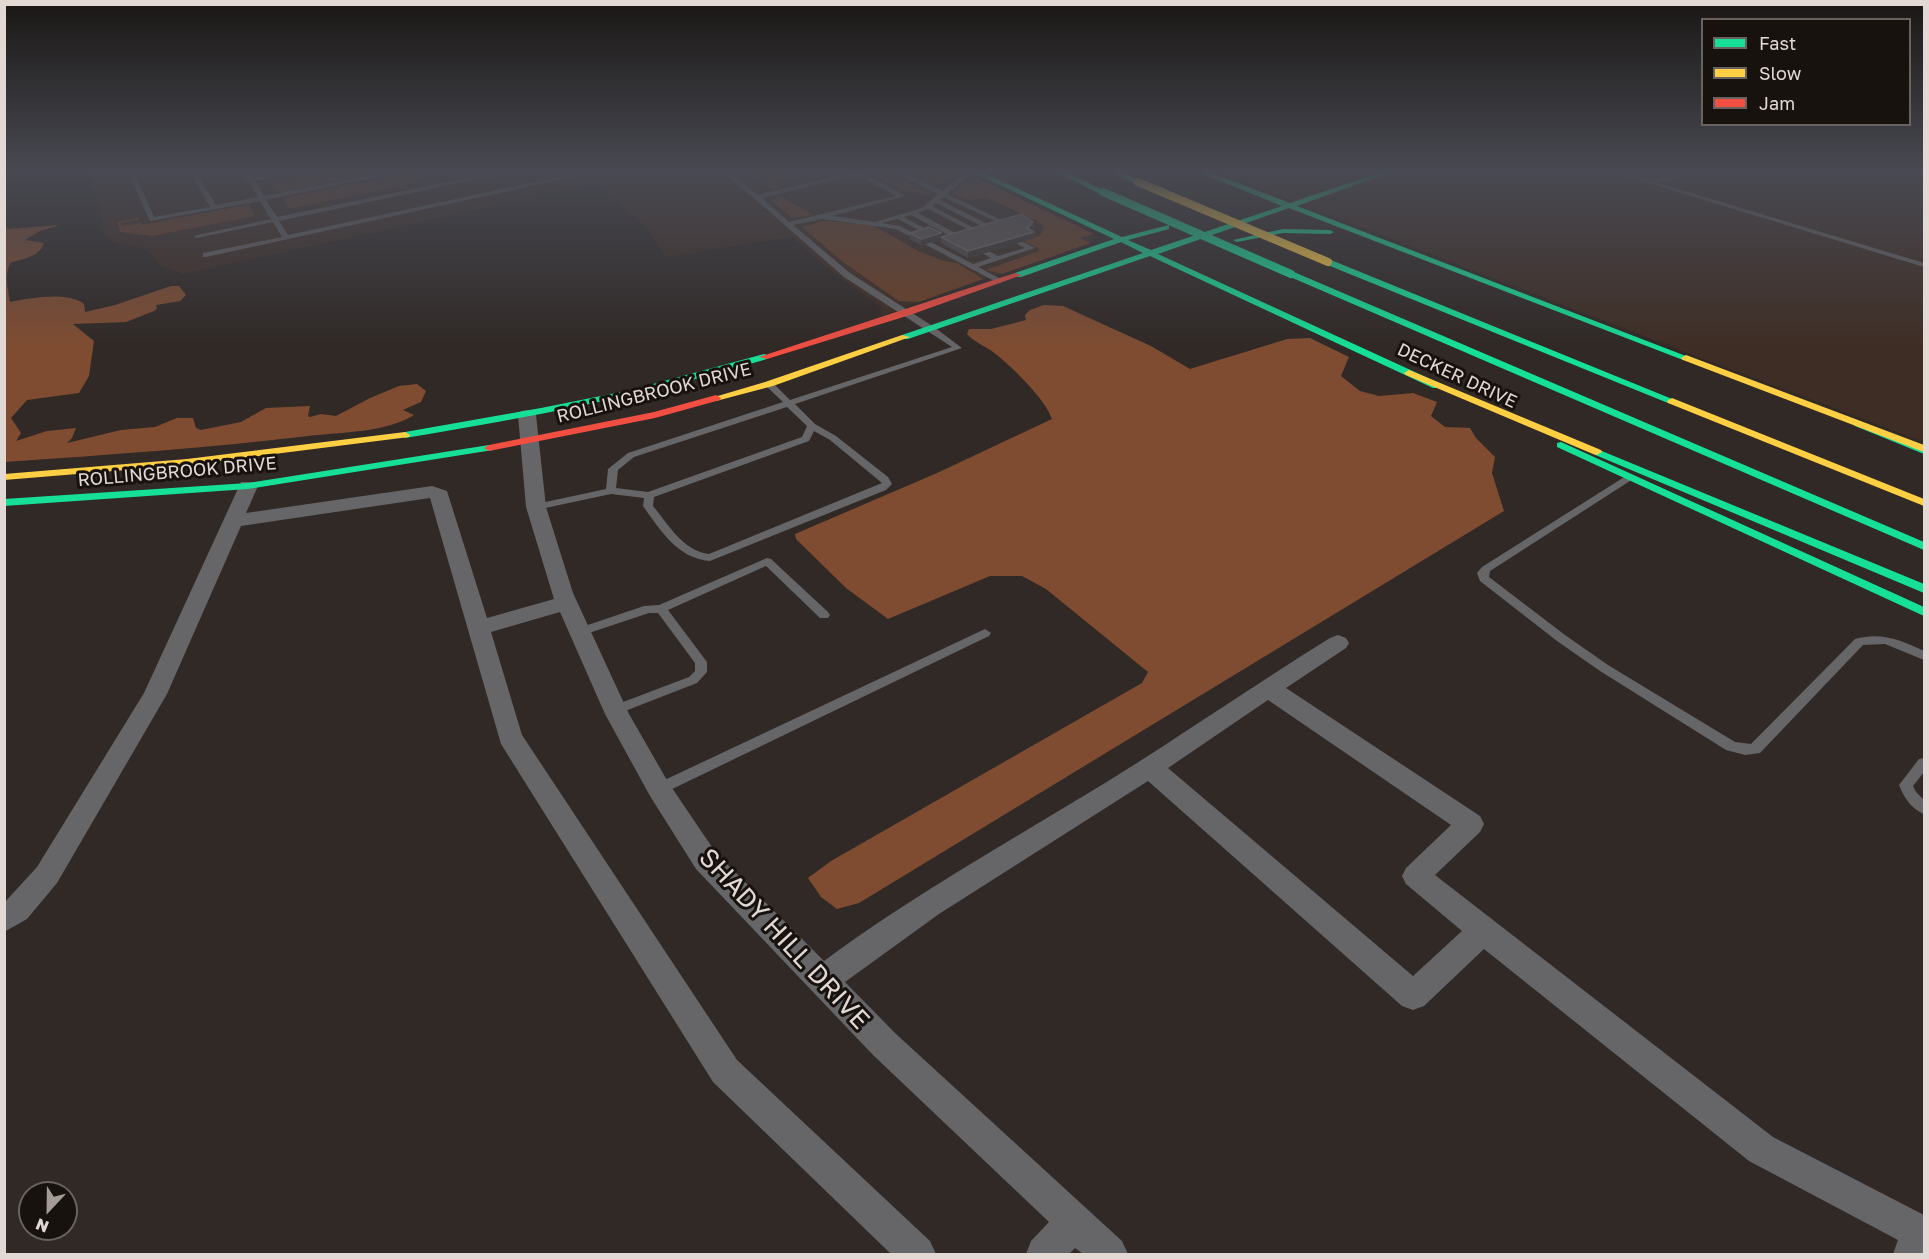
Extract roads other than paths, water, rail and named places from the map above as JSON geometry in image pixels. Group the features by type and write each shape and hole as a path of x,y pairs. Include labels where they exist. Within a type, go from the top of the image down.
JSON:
{"main road":[{"name":"DECKER DRIVE","path":"1100,231 1149,254 1200,270 1409,373 1629,477 1924,612"},
{"name":"ROLLINGBROOK DRIVE","path":"4,503 248,486 413,462 907,313 1152,231"},
{"name":"DECKER DRIVE","path":"1192,231 1924,546"},
{"name":"ROLLINGBROOK DRIVE","path":"4,477 187,462 381,439 529,428 656,415 769,384 1215,231"},
{"path":"1254,231 1924,503"},
{"path":"1212,253 1227,244 1270,232 1286,231"},
{"path":"1308,231 1358,234"},
{"path":"1350,231 1924,450"},
{"path":"1409,373 1924,589"},
{"path":"248,486 278,468 340,456 381,439"}],"street":[{"name":"SHADY HILL DRIVE","path":"529,428 536,507 567,603 615,710 659,789 706,861 884,1044 1109,1254"},
{"path":"4,919 17,910 47,875 155,694 248,486"},
{"path":"232,521 363,500 432,492 440,495 510,737 725,1071 917,1254"},
{"path":"478,628 567,603"},
{"path":"822,981 874,940 1150,768 1267,687 1338,644"},
{"path":"1267,687 1470,824 1416,876 1761,1149 1924,1234 1911,1254"},
{"path":"1150,768 1413,996 1483,931"},
{"path":"1044,1254 1075,1221"}],"lane":[{"path":"197,236 223,231"},
{"path":"282,231 286,238"},
{"path":"206,255 320,231"},
{"path":"612,491 613,469 631,455 958,348 933,329 847,274 797,231"},
{"path":"904,231 998,281"},
{"path":"937,231 944,241"},
{"path":"962,231 1004,255"},
{"path":"962,231 1004,255"},
{"path":"969,231 994,243"},
{"path":"972,267 1031,248 985,231"},
{"path":"1808,231 1924,265"},
{"path":"974,258 1004,255"},
{"path":"649,495 648,506 686,550 698,558 710,558 887,484 884,479 833,438 812,426 769,384"},
{"path":"536,507 612,491 649,495 806,439 812,426"},
{"path":"1629,477 1486,569 1483,573 1484,578 1578,650 1731,746 1745,750 1755,749 1859,642 1868,639 1882,639 1924,656"},
{"path":"580,632 648,609 662,609 767,561 824,615"},
{"path":"615,710 693,680 701,672 701,662 662,609"},
{"path":"659,789 985,633"},
{"path":"1924,763 1906,785 1911,796 1924,808"}]}
